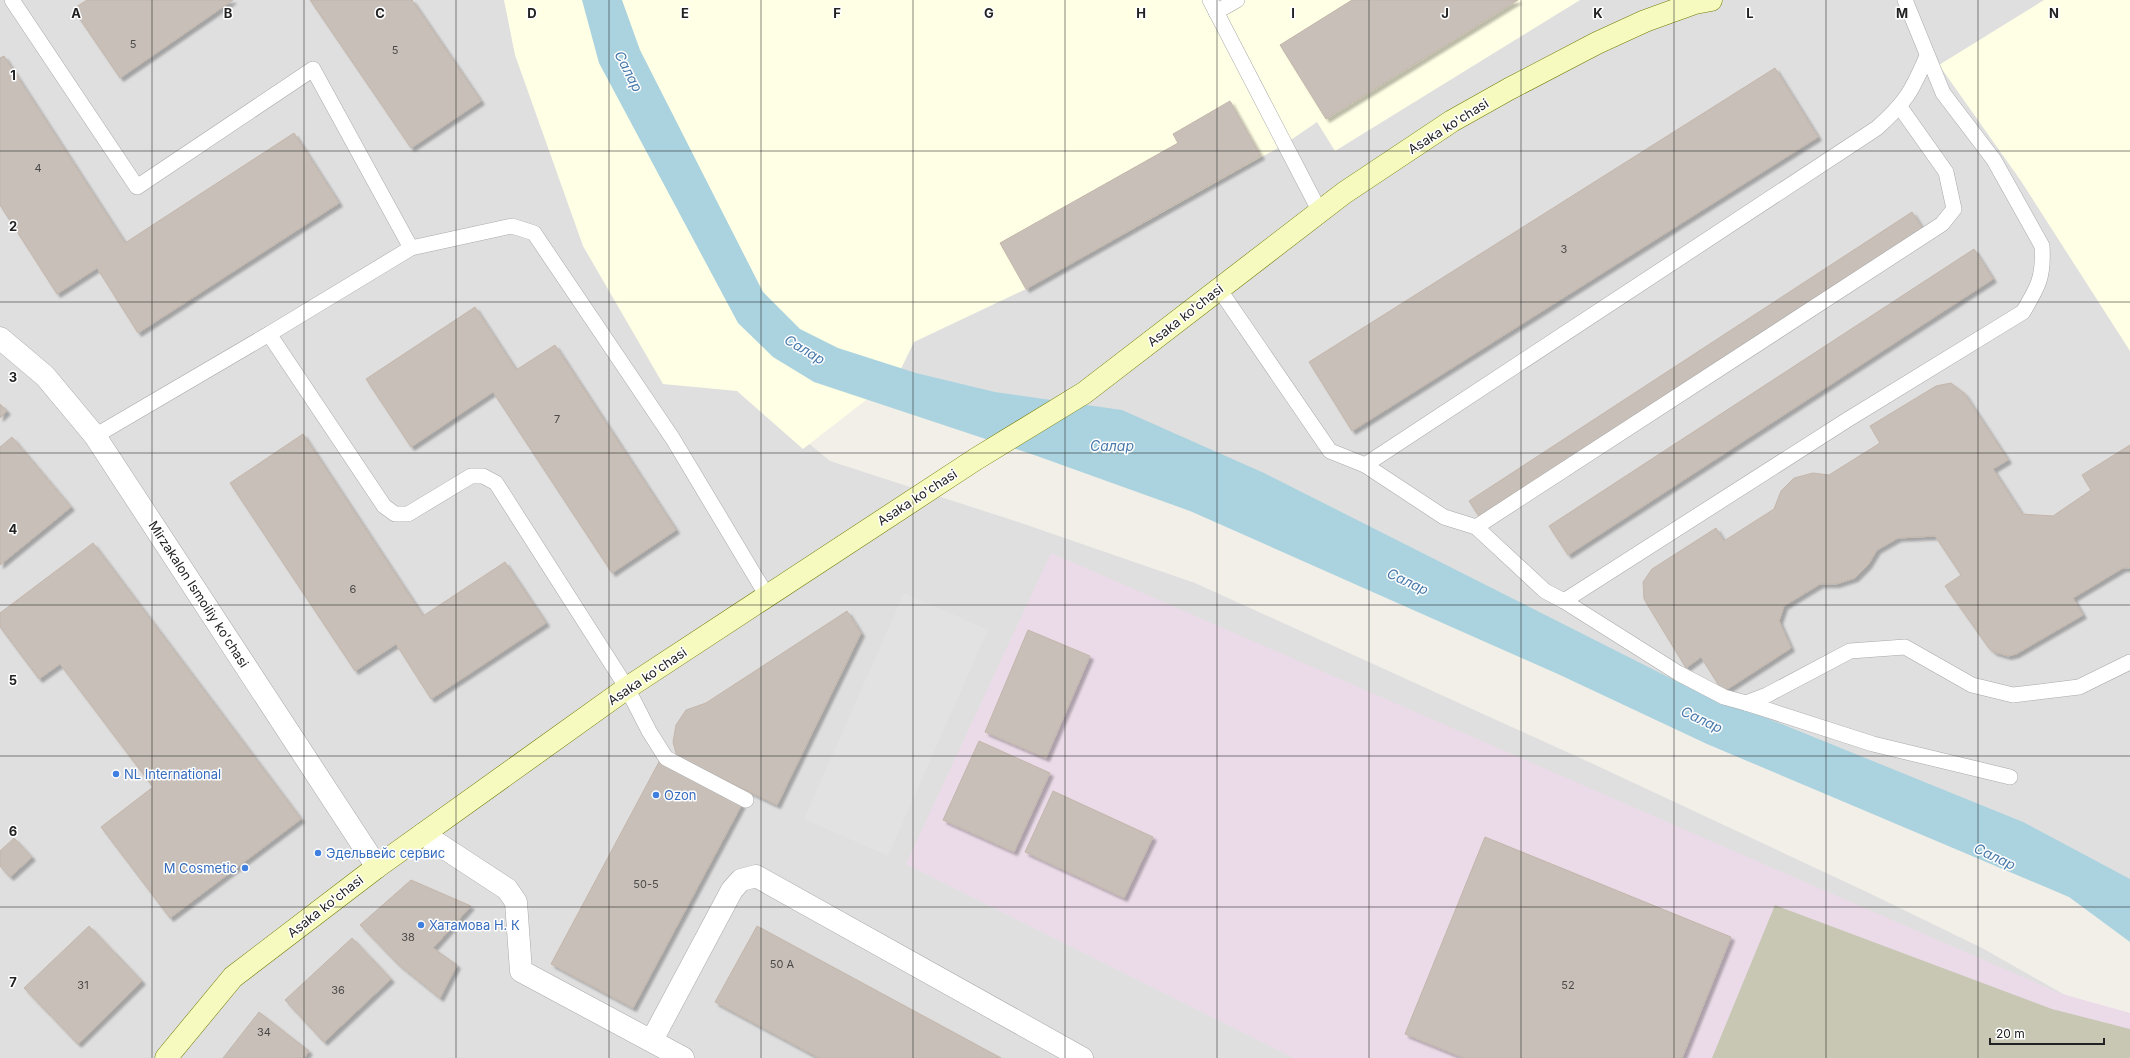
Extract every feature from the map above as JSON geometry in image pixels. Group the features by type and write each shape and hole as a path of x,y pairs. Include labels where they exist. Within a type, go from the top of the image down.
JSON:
{"street":[{"name":"Asaka ko'chasi","path":"166,1058 233,977 377,866 627,688 976,459 1084,393 1344,193 1452,121 1509,89 1597,43 1644,21 1695,3 1711,0"},
{"name":"Mirzakalon Ismoiliy ko'chasi","path":"0,338 45,376 95,436 377,866"},
{"path":"423,834 507,889 512,895 516,902 521,971 683,1058"},
{"path":"652,1040 732,890 741,880 756,876 1082,1058"}],"lane":[{"path":"12,0 137,187 313,70 411,248"},
{"path":"1237,0 1213,6 1320,212"},
{"path":"1564,601 1847,420 2023,312 2040,282 2043,261 2042,246 1994,160 1942,93 1905,0"},
{"path":"1366,465 1877,128 1900,107 1914,87 1927,56"},
{"path":"1476,527 1942,224 1954,209 1946,172 1900,107"},
{"path":"95,436 269,334 411,248 512,226 534,233 673,439 767,596"},
{"path":"1219,289 1330,452 1366,465 1444,517 1476,527 1545,591 1564,601 1678,673 1724,697 1873,744 2010,777"},
{"path":"269,334 384,506 395,514 408,514 471,476 484,476 496,483 627,688 649,731 666,758 746,800"},
{"path":"1746,704 1767,695 1850,651 1905,647 1972,685 2013,695 2079,687 2130,662"}],"shaded area":[{"path":"0,0 2130,0 2130,915 817,345 762,405 830,461 1021,523 1195,583 1589,762 1869,893 1984,949 2130,1032 2130,1058 0,1058"},
{"path":"504,0 1580,0 1335,151 1317,122 1285,144 1026,289 914,342 898,375 803,449 737,391 663,384 583,246 515,55"},
{"path":"2044,0 2130,0 2130,351 2021,181 1939,65"},
{"path":"1051,553 2059,993 2130,1013 2130,1058 1294,1058 906,864"},
{"path":"904,593 988,630 888,856 804,819"},
{"path":"1775,905 2052,1009 2130,1029 2130,1058 1712,1058"}],"water":[{"name":"Салар","path":"582,0 622,0 640,50 763,292 800,329 838,348 916,373 995,392 1122,410 1264,473 1678,682 2023,822 2130,879 2130,942 2069,897 1707,744 1560,675 1190,511 1037,456 814,382 773,357 738,323 599,63"}],"building":[{"path":"87,0 233,0 120,78 73,9"},
{"path":"310,0 412,0 481,101 411,148"},
{"path":"1352,0 1518,0 1326,119 1280,45"},
{"path":"4,56 125,243 294,133 339,203 138,333 97,268 57,294 0,205 0,58"},
{"path":"1775,68 1818,137 1352,431 1309,362"},
{"path":"1230,101 1261,156 1026,289 1000,243 1178,143 1173,134"},
{"path":"1912,212 1925,232 1482,521 1469,501"},
{"path":"1974,249 1993,279 1568,555 1549,526"},
{"path":"475,307 516,370 555,345 676,530 612,573 493,392 411,447 366,379"},
{"path":"1951,383 1964,393 2008,460 1993,469 2022,514 2053,516 2091,490 2082,475 2130,445 2130,568 2123,568 2073,598 2083,615 2016,654 2008,656 1994,652 1988,647 1945,586 1961,575 1935,536 1898,538 1877,550 1868,565 1855,578 1836,584 1820,584 1784,606 1779,621 1791,648 1723,692 1701,657 1686,668 1644,599 1643,582 1652,569 1716,528 1724,541 1774,509 1781,491 1794,478 1813,473 1829,475 1880,443 1870,426 1936,386"},
{"path":"0,404 7,411 0,418"},
{"path":"303,434 423,616 505,562 546,623 431,699 396,644 355,671 230,483"},
{"path":"12,437 71,507 0,565 0,447"},
{"path":"93,543 301,819 170,918 101,827 153,787 60,664 39,679 0,627 0,613"},
{"path":"847,611 861,633 777,805 677,757 673,742 676,725 686,710 706,703"},
{"path":"1028,630 1090,656 1046,758 985,732"},
{"path":"979,741 1050,773 1014,852 943,820"},
{"path":"660,760 742,804 633,1008 551,964"},
{"path":"1053,791 1153,837 1124,898 1025,852"},
{"path":"1485,837 1731,937 1682,1058 1464,1058 1405,1034"},
{"path":"14,838 32,857 10,877 0,866 0,851"},
{"path":"411,880 471,906 433,948 457,965 440,998 398,964 360,925"},
{"path":"89,926 142,981 78,1044 24,988"},
{"path":"757,926 1001,1058 819,1058 715,1002"},
{"path":"352,938 391,979 324,1042 285,1000"},
{"path":"259,1012 309,1051 304,1058 223,1058"}],"place":[{"name":"NL International","path":"116,774"},
{"name":"Ozon","path":"656,795"},
{"name":"Эдельвейс сервис","path":"318,853"},
{"name":"M Cosmetic","path":"245,868"},
{"name":"Хатамова Н. К","path":"421,925"}]}
